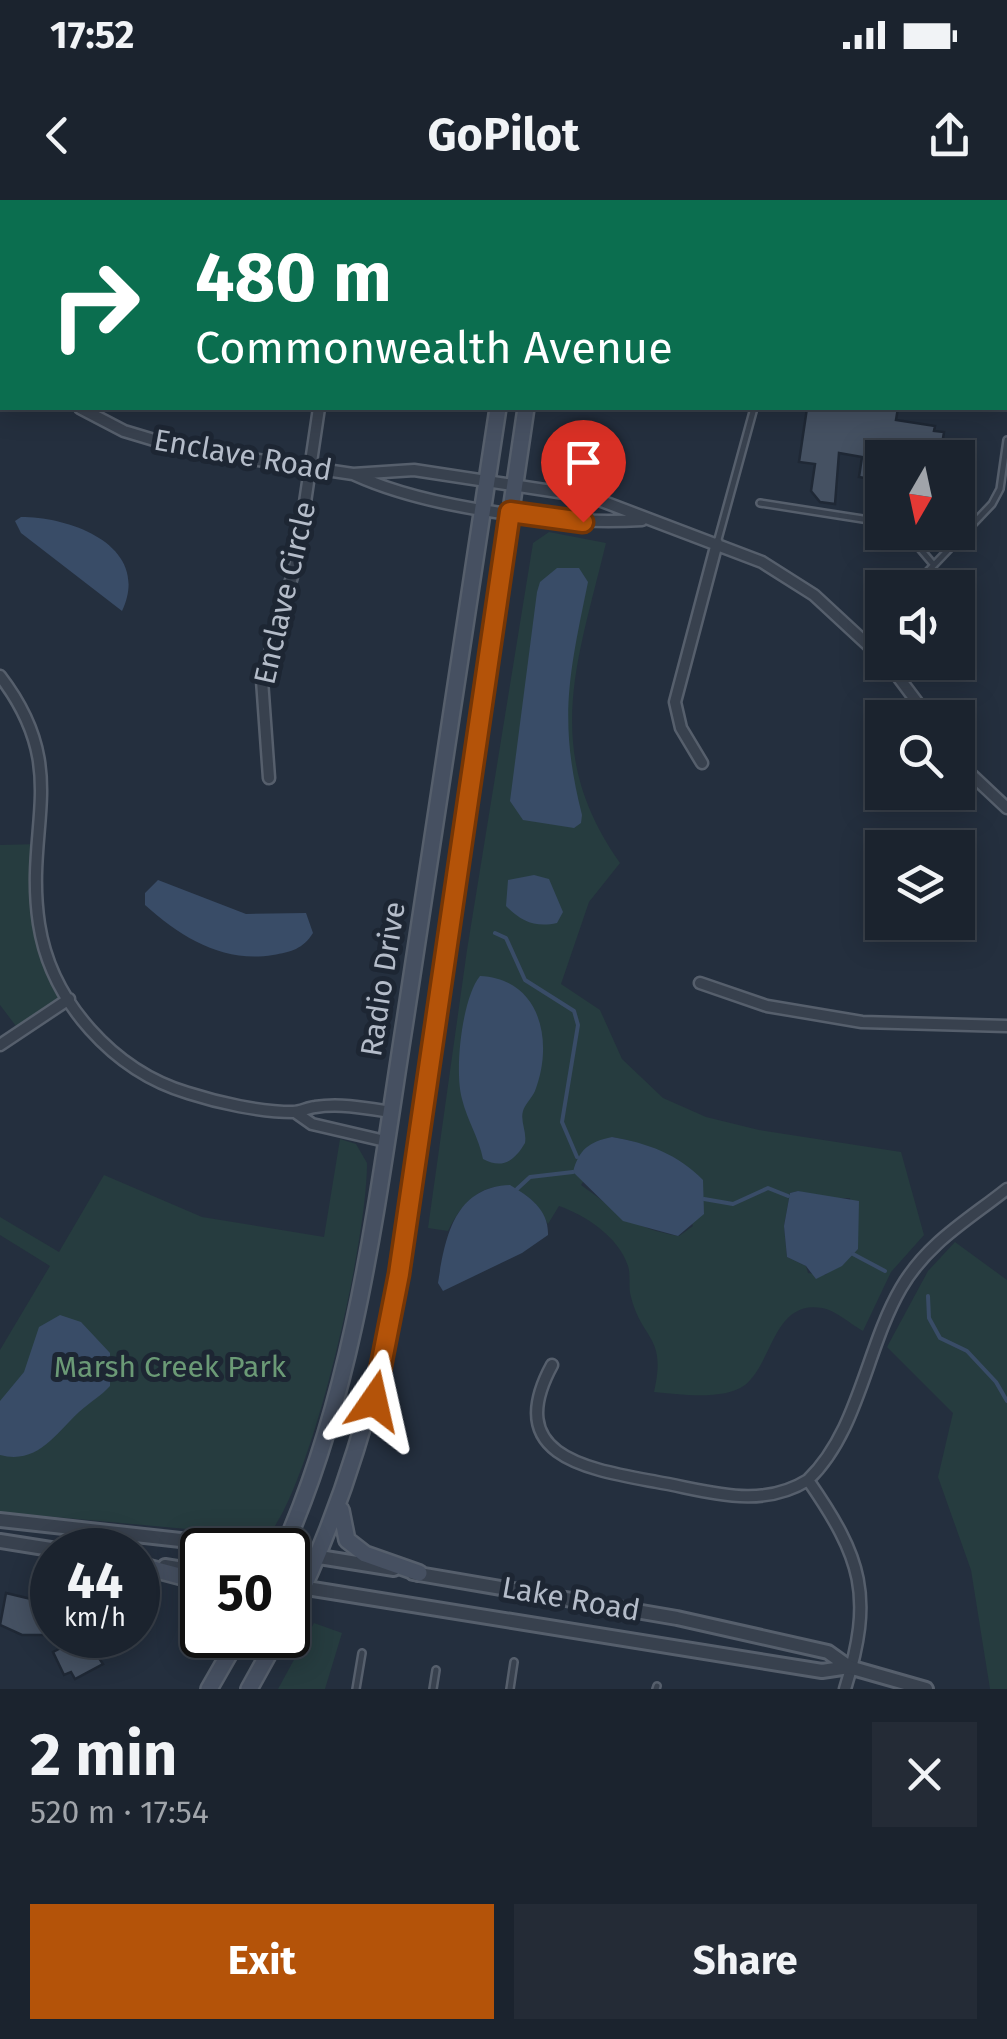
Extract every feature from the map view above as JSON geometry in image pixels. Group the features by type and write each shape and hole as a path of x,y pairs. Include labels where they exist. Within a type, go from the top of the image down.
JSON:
{"main road":[{"name":"Radio Drive","path":"293,1528 345,1368 390,1112 498,410"},
{"name":"Radio Drive","path":"310,1565 340,1504 374,1401 399,1274 526,410"},
{"path":"340,1504 347,1540 366,1554 418,1574"},
{"path":"209,1689 228,1658"},
{"path":"248,1689 266,1658"}],"street":[{"name":"Enclave Road","path":"84,410 154,441 312,468 353,474 414,470 591,496 717,543 787,577 864,638"},
{"name":"Enclave Circle","path":"270,778 262,680 272,634 291,588 319,410"},
{"name":"Enclave Road","path":"353,474 410,496 510,512 583,522 648,519"},
{"path":"702,764 681,728 675,702 717,543"},
{"path":"0,676 28,720 44,778 39,924 55,974 69,1000 114,1053 160,1083 210,1099 295,1112 335,1106 390,1112"},
{"name":"Enclave Road","path":"900,680 915,700"},
{"path":"975,778 1007,808"},
{"path":"700,984 767,1006 862,1022 1007,1026"},
{"path":"0,1045 69,1000"},
{"path":"295,1112 312,1124 385,1141"},
{"path":"552,1365 540,1386 536,1418 552,1448 578,1464 750,1498 781,1494 808,1480 837,1442 890,1309 912,1270 938,1240 1007,1189"},
{"path":"808,1480 840,1527 860,1575 861,1628 846,1689"},
{"path":"0,1520 180,1540"},
{"path":"0,1541 30,1546"},
{"name":"Lake Road","path":"310,1556 676,1618 828,1652 850,1667 926,1689"},
{"name":"Lake Road","path":"310,1588 822,1671 850,1667"}],"lane":[{"path":"717,543 753,410"},
{"path":"929,570 992,504 1000,489 1007,440"},
{"path":"760,503 865,519"},
{"path":"921,550 934,565"},
{"path":"356,1689 362,1653"},
{"path":"510,1689 514,1662"},
{"path":"433,1689 436,1670"}],"green space":[{"path":"549,532 606,543 577,668 573,744 580,783 596,822 620,863 589,902 561,984 600,1010 622,1059 663,1098 706,1117 759,1130 901,1152 924,1235 891,1272 863,1331 822,1308 806,1308 783,1323 745,1385 725,1393 654,1392 655,1348 630,1293 624,1255 600,1228 579,1215 559,1206 548,1224 524,1194 496,1187 470,1200 448,1231 428,1228 467,950 533,543","holes":["612,1137 661,1155 675,1176 693,1226 679,1236 649,1228 626,1218 581,1185","798,1191 823,1199 850,1198 858,1249 825,1275 808,1273 806,1266 787,1257 784,1226 790,1193"]},
{"path":"40,844 39,924 69,999 19,1030 0,1005 0,845"},
{"name":"Marsh Creek Park","path":"340,1139 356,1144 367,1163 359,1243 323,1403 291,1495 275,1526 180,1528 0,1512 0,1350 50,1266 0,1235 0,1217 59,1252 104,1175 202,1217 324,1237"},
{"path":"955,1242 1007,1280 1007,1689 990,1689 971,1570 938,1477 953,1413 887,1347 928,1271"},
{"path":"314,1623 342,1633 325,1689 278,1689 295,1658 310,1658 310,1630"}],"water":[{"path":"21,517 41,518 84,530 117,553 126,569 128,589 122,611 21,533 15,521"},
{"path":"557,568 579,568 588,582 569,698 570,752 582,815 581,823 574,828 523,820 510,801 537,592 540,582"},
{"path":"534,875 549,879 563,912 557,923 529,922 506,906 508,880"},
{"path":"158,880 246,914 306,913 313,933 301,946 279,954 255,957 220,951 174,928 145,905 145,893"},
{"path":"480,976 517,988 538,1016 542,1034 541,1072 522,1115 525,1143 513,1158 497,1164 483,1159 460,1087 464,1017"},
{"path":"612,1137 661,1151 693,1171 703,1180 704,1214 678,1236 623,1221 573,1172 586,1148"},
{"path":"510,1185 542,1211 548,1235 522,1253 443,1291 438,1283 449,1233 464,1205 491,1188"},
{"path":"790,1193 859,1201 858,1249 842,1266 816,1279 806,1266 787,1257 784,1226"},
{"path":"60,1315 81,1322 110,1353 110,1386 36,1451 13,1457 0,1455 0,1401 24,1372 39,1327"}],"building":[{"path":"807,410 898,410 896,420 935,426 934,431 944,432 943,440 865,440 865,478 859,477 862,457 839,453 835,504 820,502 811,491 815,464 799,462"},
{"path":"6,1593 30,1599 30,1635 0,1625"},
{"path":"56,1658 99,1658 103,1664 75,1679 71,1672 64,1675"}],"waterway":[{"path":"495,933 506,938 525,980 574,1011 578,1025 562,1122 577,1157"},
{"path":"517,1189 530,1177 573,1172"},
{"path":"704,1199 733,1204 768,1188 788,1196"},
{"path":"853,1254 885,1271"},
{"path":"928,1296 929,1318 940,1338 967,1351 996,1382 1007,1401"}],"route":[{"path":"374,1401 399,1274 510,512 583,522"}]}
